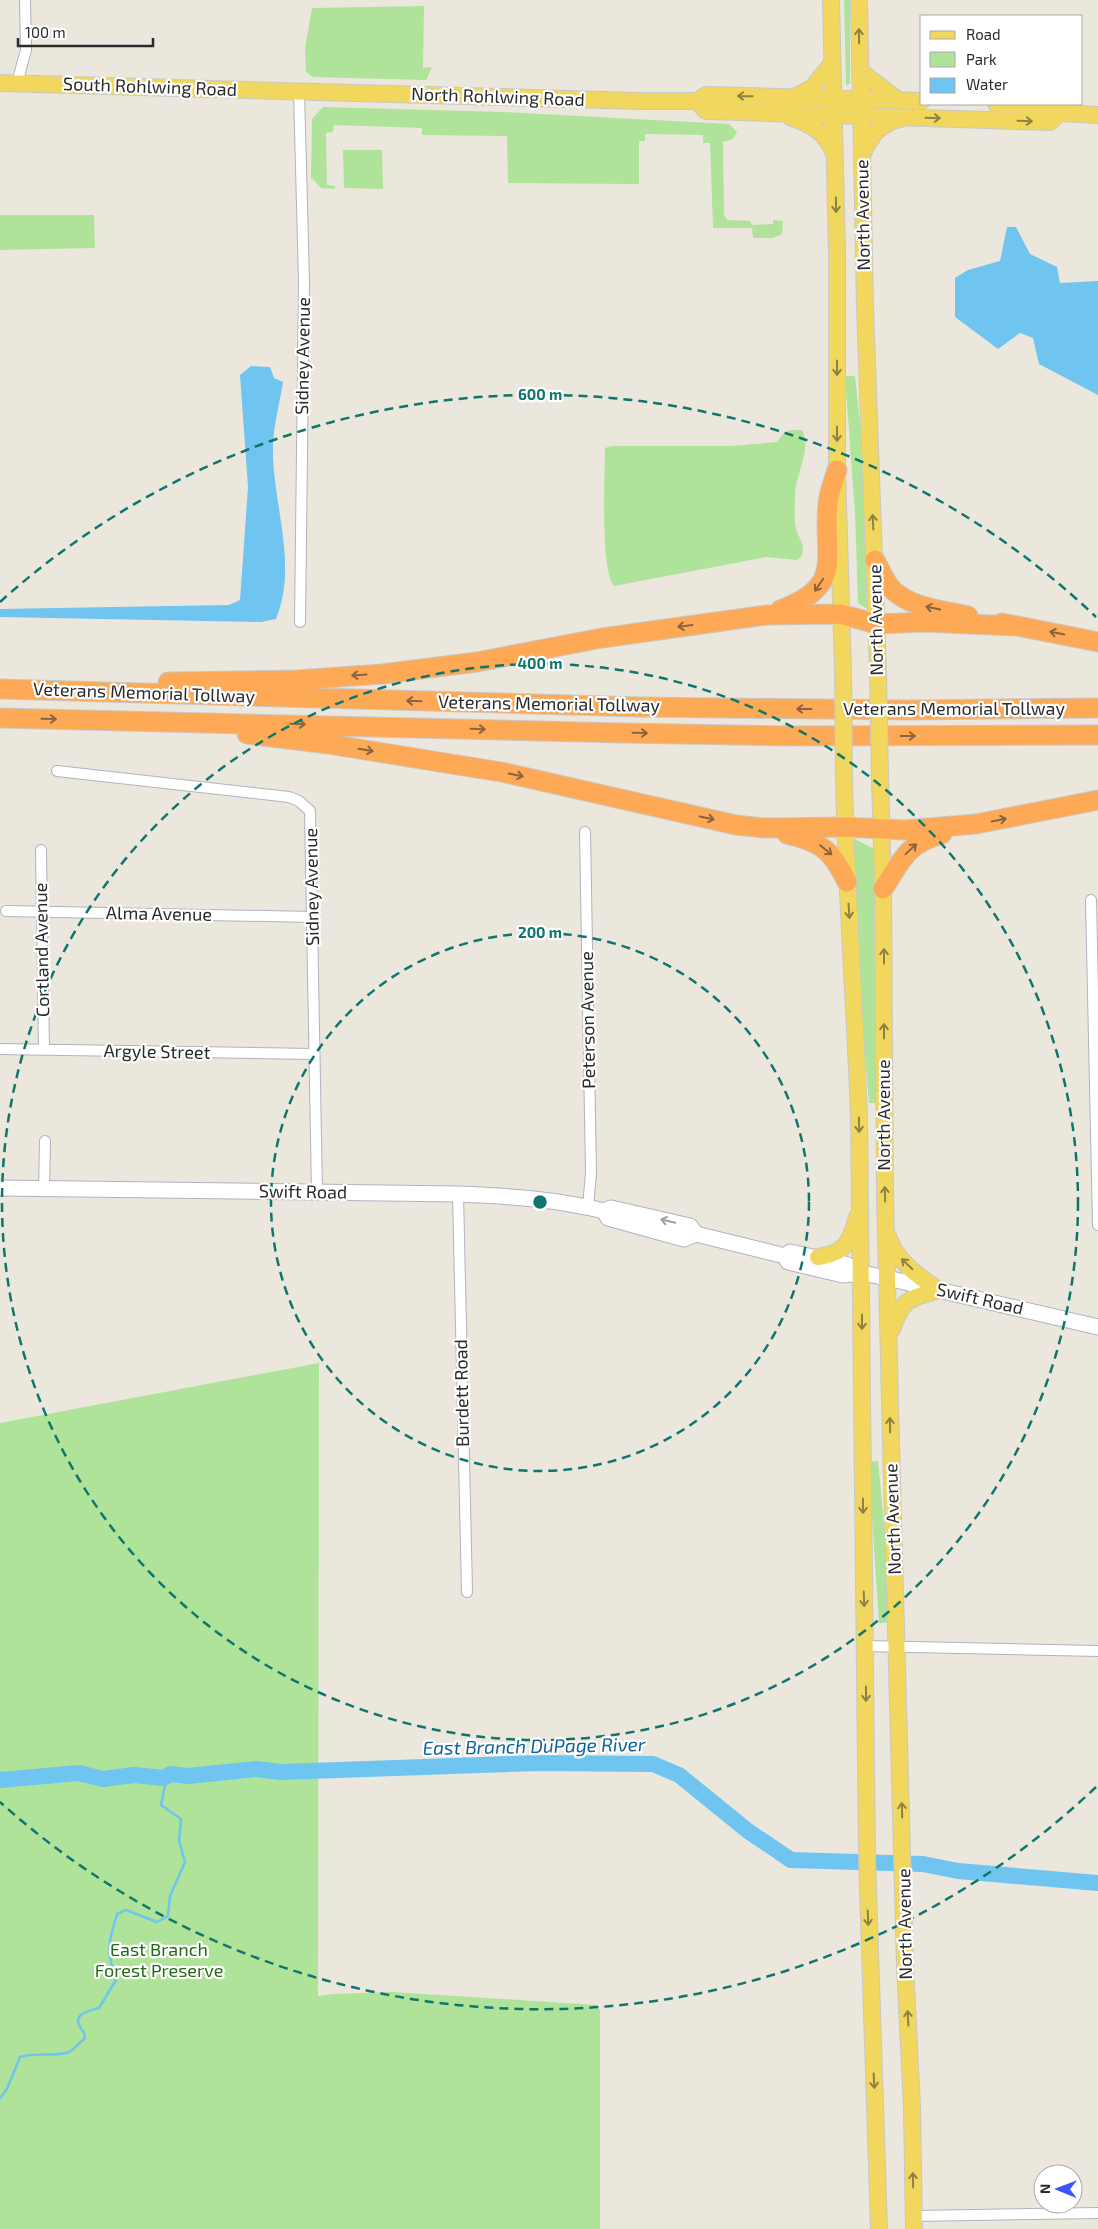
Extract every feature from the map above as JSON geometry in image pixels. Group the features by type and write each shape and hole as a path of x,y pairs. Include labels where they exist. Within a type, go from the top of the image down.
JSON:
{"highway":[{"path":"766,615 802,601 817,589 826,573 829,563 828,503 837,470"},
{"path":"875,560 891,589 913,603 1098,642"},
{"path":"0,688 116,682 296,680 382,674 477,662 602,638 766,615 840,614 877,624 925,622 1015,626"},
{"name":"Veterans Memorial Tollway","path":"0,688 640,707 870,710 1098,708"},
{"name":"Veterans Memorial Tollway","path":"0,718 813,736 1098,735"},
{"path":"144,720 328,744 501,772 727,823 764,828 803,838 828,850 836,860 847,882"},
{"path":"764,828 845,827 904,830 976,824 1098,800"},
{"path":"883,889 907,852 915,844 976,824"}],"main road":[{"name":"North Avenue","path":"831,0 835,156 840,614 843,670 845,827 856,1022 860,1184 867,1863 879,2229"},
{"name":"North Avenue","path":"858,0 860,116 877,624 883,889 887,1278 913,2222"},
{"path":"793,98 812,88 832,62"},
{"path":"860,71 898,100"},
{"name":"South Rohlwing Road","path":"0,83 299,91"},
{"name":"North Rohlwing Road","path":"299,91 697,102 706,95 793,98 834,107"},
{"path":"834,107 860,100 920,101"},
{"name":"North Rohlwing Road","path":"697,102 706,111 778,113 834,107"},
{"path":"1024,105 1052,106 1059,113 1098,115"},
{"path":"834,107 860,116 1050,122 1059,113"},
{"path":"778,113 800,121 825,136 835,156"},
{"path":"862,158 869,140 877,131 889,121 908,117"},
{"path":"818,1258 838,1253 847,1244 857,1217 860,1184"},
{"path":"886,1228 899,1256 923,1279 939,1290"},
{"path":"889,1338 900,1308 905,1302 939,1290"}],"street":[{"path":"17,84 26,50 25,0"},
{"name":"Sidney Avenue","path":"299,91 304,281 300,622"},
{"name":"Sidney Avenue","path":"57,771 289,797 299,801 310,811 317,1192"},
{"name":"Peterson Avenue","path":"585,832 591,1174 588,1207"},
{"name":"Cortland Avenue","path":"41,850 44,1050"},
{"path":"1091,900 1098,1225"},
{"name":"Alma Avenue","path":"6,911 312,917"},
{"name":"Argyle Street","path":"0,1049 314,1054"},
{"path":"44,1188 45,1141"},
{"name":"Swift Road","path":"0,1188 458,1194 551,1200 604,1211 611,1208 690,1226 696,1234 785,1256 788,1262 843,1275 862,1273"},
{"name":"Burdett Road","path":"458,1194 467,1592"},
{"name":"Swift Road","path":"785,1256 790,1252 818,1258 845,1264 862,1273 1098,1324"},
{"path":"865,1646 897,1645 1098,1651"},
{"path":"913,2222 1098,2213"}],"green space":[{"path":"844,0 850,0 850,84 846,85"},
{"path":"424,6 423,68 432,67 426,80 313,77 306,72 305,48 312,8"},
{"path":"323,107 503,112 729,124 737,132 733,139 723,142 724,214 727,220 750,221 752,225 773,224 773,220 783,221 782,234 773,238 753,238 752,228 713,228 710,143 703,143 703,135 645,134 645,141 639,141 639,184 508,183 507,136 422,135 422,128 334,125 333,132 326,133 327,185 335,186 335,189 321,188 311,177 312,119"},
{"path":"343,150 382,150 383,189 344,188"},
{"path":"0,215 94,215 95,248 0,250"},
{"path":"845,376 855,376 861,431 867,609 858,603 855,512"},
{"path":"790,430 802,430 805,438 804,454 795,494 795,525 803,548 801,557 797,560 766,557 614,586 610,577 605,542 605,448 611,446 731,446 777,442 783,434"},
{"path":"853,838 874,849 876,1103 869,1103 861,1002"},
{"name":"East Branch Forest Preserve","path":"319,1363 318,1996 393,1992 597,2005 600,2010 600,2229 0,2229 0,1423"},
{"path":"878,1461 887,1555 888,1616 886,1623 879,1623 869,1471 869,1462"}],"water":[{"path":"1007,227 1016,227 1030,254 1057,267 1060,283 1098,281 1098,395 1039,364 1033,338 1020,333 998,349 955,317 955,278 968,270 1000,261"},
{"path":"251,366 270,367 274,378 283,382 273,443 273,465 285,554 282,598 276,619 261,622 0,617 0,609 229,605 240,600 248,487 240,375"}],"waterway":[{"name":"East Branch DuPage River","path":"0,1780 79,1773 103,1779 134,1775 163,1778 171,1774 188,1776 256,1769 281,1772 538,1763 653,1764 679,1775 748,1831 791,1860 923,1864 958,1871 1098,1883"},
{"path":"0,2098 7,2089 20,2057 69,2052 85,2038 78,2019 83,2013 99,2008 116,1980 109,1947 117,1914 126,1910 157,1922 168,1916 170,1896 185,1862 179,1841 181,1819 161,1805 167,1776"}]}
